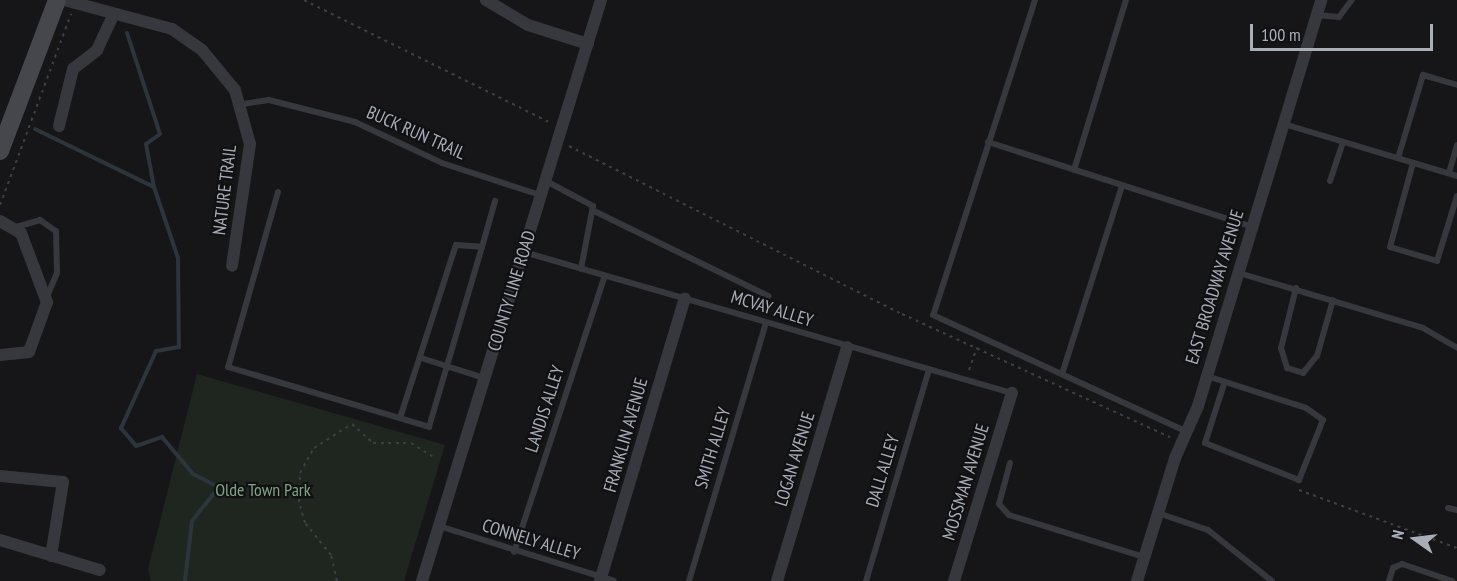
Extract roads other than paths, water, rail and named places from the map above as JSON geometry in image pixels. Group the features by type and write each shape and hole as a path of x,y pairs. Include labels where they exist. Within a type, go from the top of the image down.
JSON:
{"main road":[{"path":"0,151 65,1"}],"street":[{"path":"486,0 528,25 588,44"},
{"name":"COUNTY LINE ROAD","path":"422,581 601,0"},
{"name":"EAST BROADWAY AVENUE","path":"1137,581 1158,513 1207,376 1322,0"},
{"name":"NATURE TRAIL","path":"65,1 113,16 142,18 180,34 220,70 243,104 249,173 232,266"},
{"path":"59,126 73,69 97,50 113,16"},
{"path":"0,221 16,228 47,297 29,352 0,355"},
{"name":"FRANKLIN AVENUE","path":"601,579 685,298"},
{"name":"LOGAN AVENUE","path":"777,581 847,347"},
{"name":"MOSSMAN AVENUE","path":"954,581 1012,393"},
{"path":"0,476 63,482 51,556"},
{"path":"0,540 100,570"}],"lane":[{"path":"1035,0 933,315 1062,374 1184,438"},
{"path":"1074,170 1126,0"},
{"path":"1317,15 1339,17 1352,0"},
{"path":"1398,158 1424,75 1457,86"},
{"name":"BUCK RUN TRAIL","path":"243,104 269,100 355,122 442,163 541,195"},
{"path":"1283,123 1457,176"},
{"path":"988,142 1252,226"},
{"path":"1330,181 1343,142"},
{"path":"1449,173 1457,145"},
{"path":"1413,163 1390,247 1437,261 1457,196"},
{"path":"546,180 594,211 768,297"},
{"path":"1062,374 1122,186"},
{"path":"278,192 228,367 429,427 495,201"},
{"path":"581,268 594,211"},
{"path":"16,228 40,220 56,231 57,273 47,297"},
{"path":"400,418 456,245 482,247"},
{"name":"MCVAY ALLEY","path":"524,252 1012,393"},
{"path":"1238,273 1296,288 1423,328 1457,348"},
{"name":"LANDIS ALLEY","path":"514,552 605,276"},
{"path":"1296,288 1281,348 1287,368 1304,373 1317,356 1333,300"},
{"name":"SMITH ALLEY","path":"689,581 766,323"},
{"path":"421,358 485,378"},
{"name":"DALL ALLEY","path":"866,581 929,369"},
{"path":"1207,376 1224,384 1306,408 1323,420 1299,480 1205,443 1224,384"},
{"path":"1010,463 999,504 1009,515 1144,557"},
{"path":"1448,508 1457,510"},
{"path":"1158,513 1208,530 1272,581"},
{"name":"CONNELY ALLEY","path":"439,526 514,552 614,581"},
{"path":"1389,581 1393,568 1402,564 1452,581"}],"waterway":[{"path":"127,33 160,134 146,144 154,187"},
{"path":"35,129 154,187 178,258 179,347 156,351 121,428 136,446 162,437 193,474 219,487 192,521 185,581"}],"park label":[{"name":"Olde Town Park","path":"263,490"}]}
